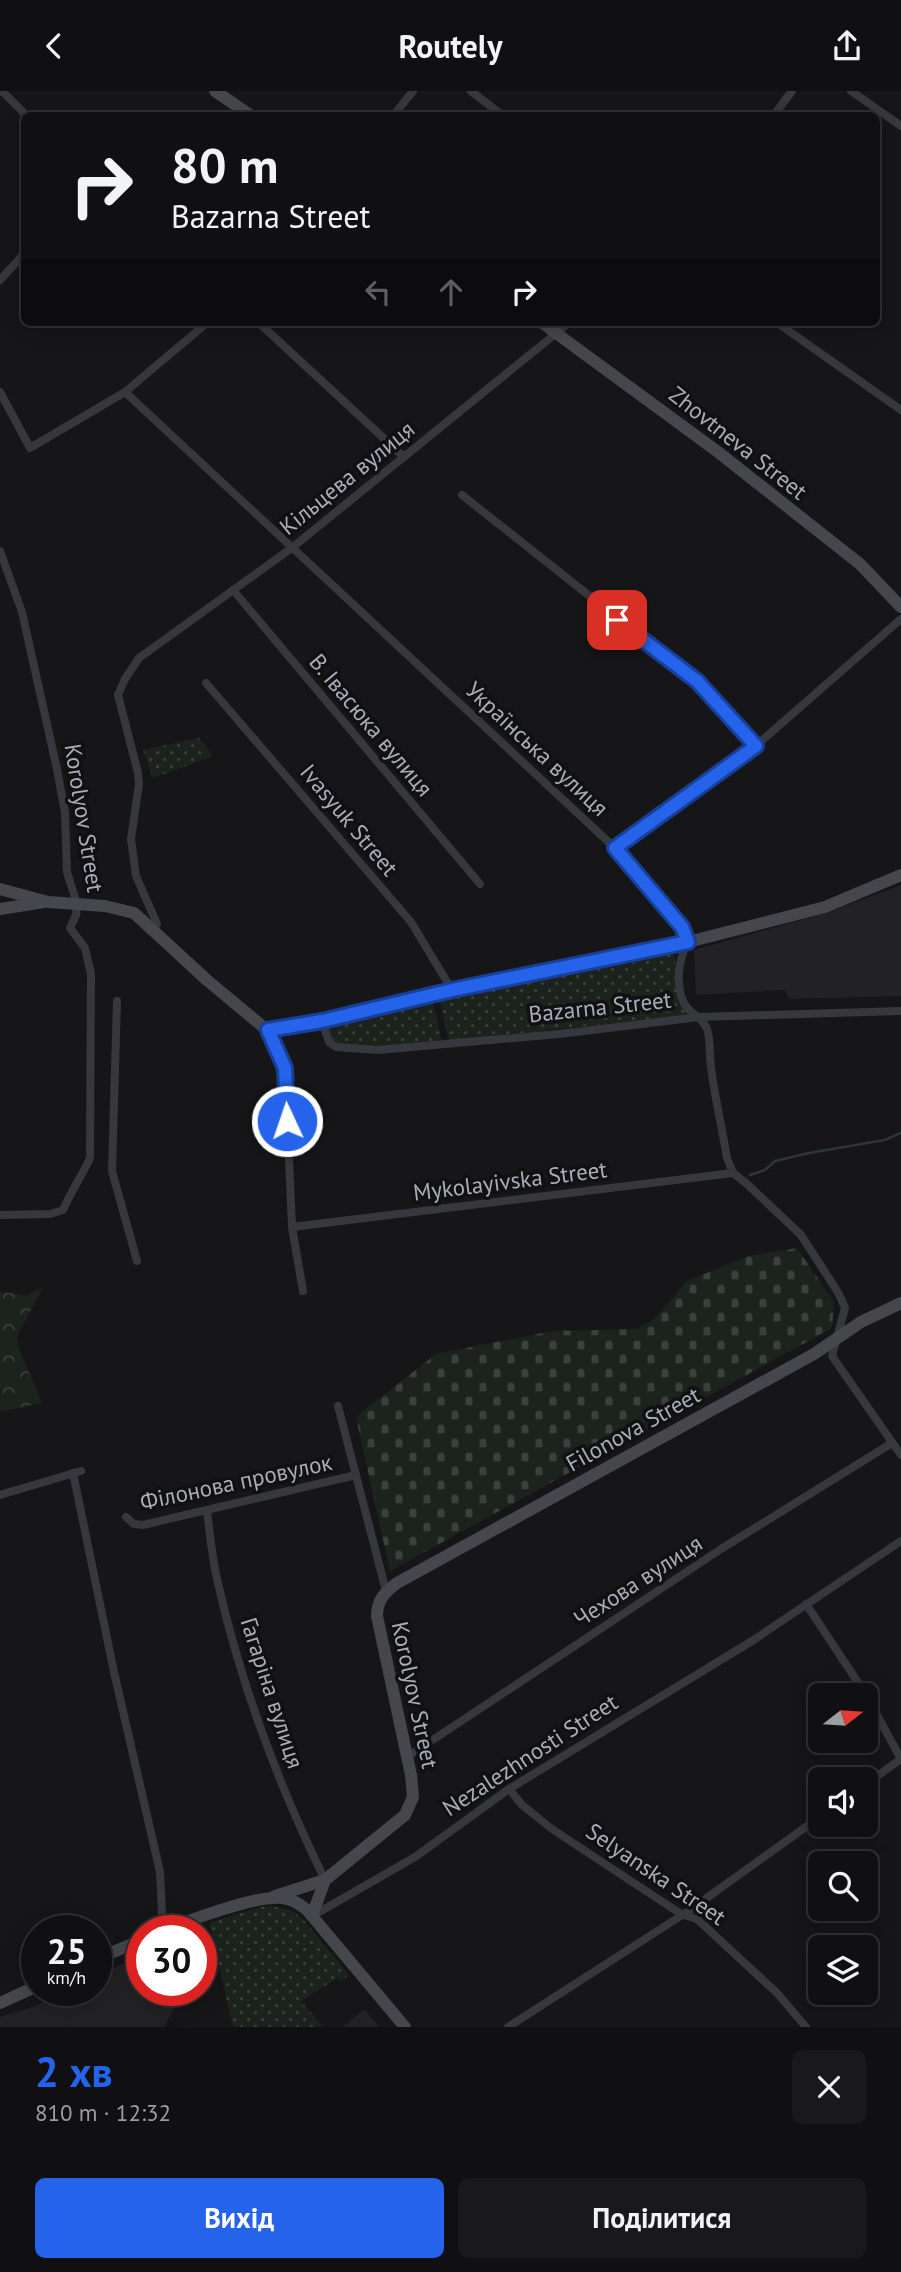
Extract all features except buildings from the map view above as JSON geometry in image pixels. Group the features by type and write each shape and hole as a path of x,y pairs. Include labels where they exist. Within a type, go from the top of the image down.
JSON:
{"main road":[{"path":"215,91 246,112"},
{"name":"Zhovtneva Street","path":"546,326 718,451 860,564 901,607"},
{"name":"Bazarna Street","path":"268,1030 322,1021 452,990 688,942 825,907 901,875"},
{"path":"0,890 48,902 105,906 134,913 208,981 268,1030"},
{"path":"0,909 48,902"},
{"name":"Filonova Street","path":"386,1591 901,1303"},
{"name":"Korolyov Street","path":"325,1880 405,1815 413,1797 377,1616 380,1600 386,1591"},
{"path":"213,1915 325,1880"},
{"path":"312,1916 325,1880"},
{"path":"269,1897 291,1899 300,1904 405,2027"},
{"path":"0,2003 21,1993"}],"street":[{"path":"2,91 23,112"},
{"path":"396,112 413,91"},
{"path":"471,91 498,112"},
{"path":"776,112 792,91"},
{"path":"851,91 901,126"},
{"path":"0,280 21,257"},
{"path":"0,392 30,448 125,392 203,326"},
{"path":"262,326 404,457"},
{"name":"Кільцева вулиця","path":"153,930 157,924 136,876 131,839 139,784 118,695 125,679 143,655 293,547 565,326"},
{"path":"782,326 901,410"},
{"name":"Українська вулиця","path":"125,392 615,848 682,927 688,942"},
{"path":"463,495 697,681 756,746"},
{"name":"Korolyov Street","path":"0,551 22,612 65,813 67,872 76,904 76,915 70,928 85,949 92,974 90,1158 63,1210 50,1215 0,1215"},
{"name":"В. Івасюка вулиця","path":"233,590 480,884"},
{"path":"615,848 756,746 901,619"},
{"name":"Ivasyuk Street","path":"206,683 411,922 452,990"},
{"path":"688,942 681,954 679,966 681,989 686,1005 707,1029 710,1066 727,1158 733,1173 801,1235 839,1294 845,1308 832,1356 901,1455"},
{"path":"117,1001 112,1171 137,1261"},
{"name":"Bazarna Street","path":"322,1021 328,1042 335,1047 378,1051 559,1034 699,1017 901,1011"},
{"path":"268,1030 285,1068 292,1227 303,1291"},
{"name":"Mykolayivska Street","path":"292,1227 733,1173"},
{"name":"Korolyov Street","path":"338,1406 386,1591"},
{"name":"Чехова вулиця","path":"407,1757 721,1549 892,1443"},
{"path":"0,1495 77,1472 114,1672 160,1872 162,1915"},
{"name":"Філонова провулок","path":"126,1517 134,1524 143,1525 356,1475"},
{"name":"Гагаріна вулиця","path":"207,1511 217,1577 229,1627 267,1744 298,1825 325,1880"},
{"name":"Nezalezhnosti Street","path":"312,1916 415,1857 509,1789 751,1641 901,1541"},
{"path":"806,1604 865,1693 901,1759 878,1775"},
{"name":"Selyanska Street","path":"509,1789 522,1805 552,1829 681,1914 697,1919 777,1993 806,2027"},
{"path":"508,2027 681,1914 808,1826"}],"shaded area":[{"path":"901,885 901,996 790,999 784,990 696,995 694,950 829,912"},
{"path":"126,1962 126,2006 175,2006 164,2027 0,2027 0,2017 34,2006 112,2006 112,1969"},
{"path":"364,2009 379,2027 343,2027"}],"green space":[{"path":"199,738 213,756 153,778 143,750"},
{"path":"674,952 679,995 688,1015 449,1041 439,998 637,962"},
{"path":"432,1000 442,1042 376,1046 337,1044 329,1033 328,1024"},
{"path":"797,1248 834,1302 832,1328 390,1571 356,1417 436,1354 552,1331 637,1329 655,1318 687,1281 748,1256"},
{"path":"43,1287 17,1336 19,1349 42,1403 0,1412 0,1292 27,1295"},
{"path":"260,1907 290,1910 302,1918 349,1975 341,1981 337,1978 301,2001 323,2027 233,2027 217,1958 217,1920"}],"waterway":[{"path":"750,1175 765,1170 775,1161 885,1140 901,1133"}],"route":[{"path":"287,1121 285,1068 268,1030 322,1021 452,990 688,942 682,927 615,848 756,746 697,681 617,620"}]}
